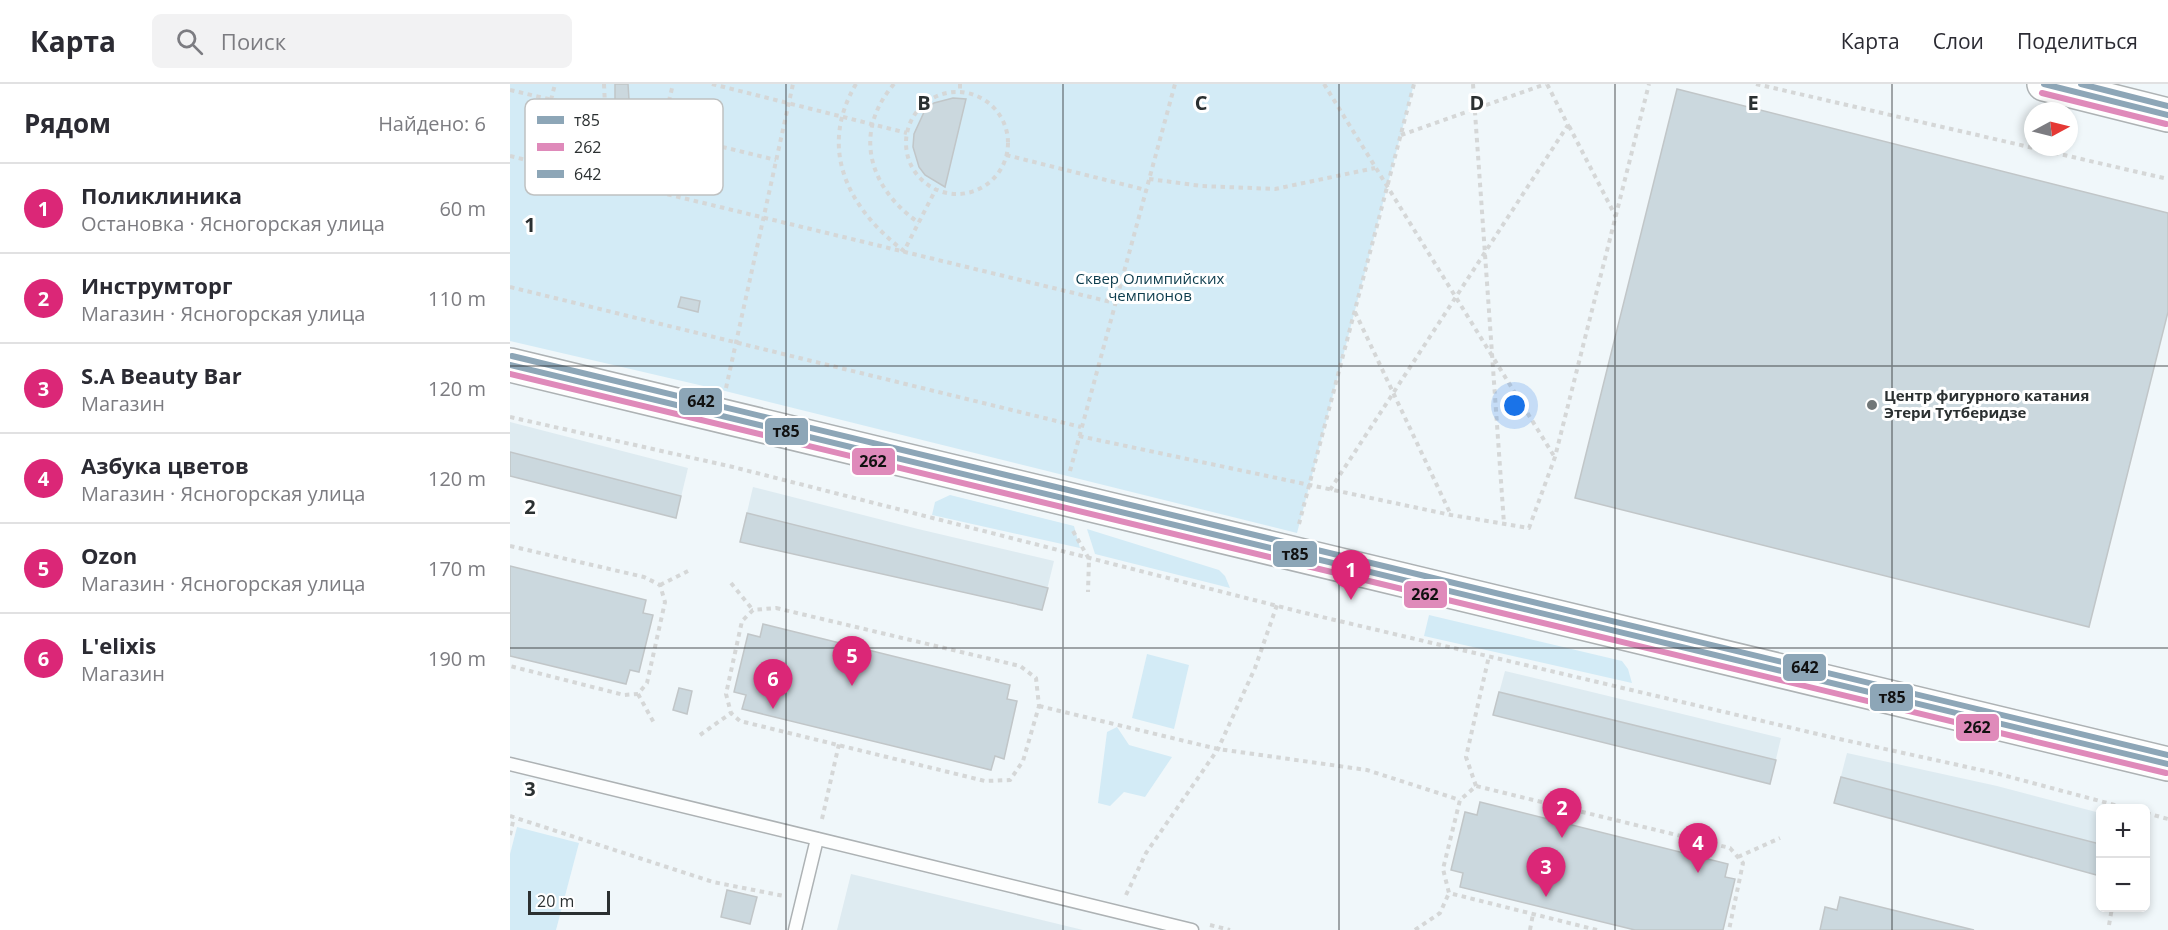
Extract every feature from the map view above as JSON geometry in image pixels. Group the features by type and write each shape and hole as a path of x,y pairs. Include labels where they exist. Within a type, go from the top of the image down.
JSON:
{"main road":[{"path":"2044,84 2138,103"},
{"path":"510,365 2168,764"}],"lane":[{"path":"510,764 1192,930"},
{"path":"795,930 817,839"}],"path":[{"path":"551,99 555,84"},
{"path":"670,99 673,84"},
{"path":"712,84 907,132"},
{"path":"712,413 725,391 793,84"},
{"path":"856,84 842,116 840,159 849,190 879,232 904,251"},
{"path":"894,84 878,107 869,143 875,174 903,212 919,224"},
{"path":"960,84 960,93"},
{"path":"1068,477 1175,84"},
{"path":"1324,84 1555,457"},
{"path":"1297,533 1414,84"},
{"path":"1473,84 1504,524"},
{"path":"1401,135 1546,84 1616,217"},
{"path":"1079,436 1451,515 1529,528 1555,457 1649,84"},
{"path":"1756,84 2168,179"},
{"path":"510,96 511,90 547,99"},
{"path":"960,93 981,98 993,107 1002,119 1007,133 1006,155 997,176 973,192 958,195 936,189 917,175 906,146 907,132 914,116 924,105 937,96 960,93"},
{"path":"1330,490 1568,125"},
{"path":"723,147 776,160"},
{"path":"1006,155 1146,190"},
{"path":"510,156 525,159"},
{"path":"1149,179 1202,186 1275,189 1375,168"},
{"path":"904,251 936,189"},
{"path":"673,195 1115,303"},
{"path":"510,287 736,340 1081,427"},
{"path":"1355,311 1451,515"},
{"path":"510,417 733,467 1089,559 1489,656 1999,774 2111,804"},
{"path":"1069,525 1089,559 1088,592"},
{"path":"510,546 644,578 660,585 666,602 647,683 638,694"},
{"path":"660,585 687,571"},
{"path":"731,583 753,610"},
{"path":"1123,900 1146,853 1218,749 1255,668 1277,604"},
{"path":"776,608 1020,666 1036,678 1039,706 1023,760 1010,780 985,781 740,721 731,713 726,694 742,621 753,610 776,608"},
{"path":"1476,786 1466,757 1489,656"},
{"path":"510,666 624,694 638,694"},
{"path":"638,694 654,723"},
{"path":"1039,706 1218,749 1367,770 1460,800"},
{"path":"700,735 731,713"},
{"path":"817,839 839,744"},
{"path":"1415,930 1440,913 1449,893 1443,869 1460,800 1476,786"},
{"path":"1476,786 1730,848 1743,863 1729,930"},
{"path":"2150,814 2168,819"},
{"path":"510,835 512,817 713,882 802,900"},
{"path":"1738,857 1780,838"},
{"path":"1449,893 1597,930"},
{"path":"2109,925 2111,912"},
{"path":"1530,930 1533,914"}],"shaded area":[{"path":"510,422 688,468 676,518 510,476"},
{"path":"753,487 1054,561 1042,610 740,542"},
{"path":"1505,671 1781,738 1770,784 1493,715"},
{"path":"1847,753 1997,786 2096,812 2096,875 1834,803"},
{"path":"851,874 1083,930 837,930"}],"green space":[{"name":"Сквер Олимпийских чемпионов","path":"510,84 1414,84 1297,533 725,391 510,341"},
{"path":"950,495 1074,526 1080,548 932,515 935,502"},
{"path":"1087,529 1219,570 1225,576 1230,588 1095,554"},
{"path":"1429,615 1622,661 1628,669 1632,683 1424,636"},
{"path":"1147,654 1189,665 1174,729 1132,718"},
{"path":"1117,727 1129,745 1172,757 1145,797 1124,792 1110,806 1098,803 1107,732"},
{"path":"517,827 579,843 556,930 510,930 510,854"}],"building":[{"path":"615,84 628,84 629,99 615,99"},
{"name":"Центр фигурного катания Этери Тутберидзе","path":"1677,89 2168,213 2168,312 2089,627 1575,498"},
{"path":"953,98 966,99 945,187 925,175 919,167 913,147 914,134 925,110 934,103"},
{"path":"681,297 700,301 698,312 678,307"},
{"path":"510,452 681,496 676,518 510,476"},
{"path":"747,513 1048,588 1042,610 740,542"},
{"path":"510,566 646,600 643,613 653,615 639,672 630,670 626,684 510,656"},
{"path":"763,624 1010,685 1007,699 1017,701 1004,759 995,756 991,770 742,709 746,695 734,692 748,634 760,637"},
{"path":"679,688 692,691 687,714 673,710"},
{"path":"1499,692 1776,760 1770,784 1493,715"},
{"path":"1841,777 2096,843 2096,875 1834,803"},
{"path":"1480,802 1728,864 1725,877 1735,879 1723,930 1635,930 1460,887 1463,873 1451,870 1465,812 1477,815"},
{"path":"727,890 757,897 750,924 721,917"},
{"path":"1840,897 1974,930 1820,930 1825,907 1837,910"}],"transit line":[{"name":"т85","path":"2044,84 2168,115"},
{"name":"642","path":"2081,84 2168,106"},
{"name":"262","path":"2042,93 2166,124"},
{"name":"642","path":"512,356 2168,755"},
{"name":"т85","path":"510,365 2168,764"},
{"name":"262","path":"510,374 2166,773"}],"place":[{"name":"Центр фигурного катания Этери Тутберидзе","path":"1872,405"},
{"name":"Поликлиника","path":"1351,600"},
{"name":"Ozon","path":"852,686"},
{"name":"L'elixis","path":"773,709"},
{"name":"Инструмторг","path":"1562,838"},
{"name":"Азбука цветов","path":"1698,873"},
{"name":"S.A Beauty Bar","path":"1546,897"}]}
